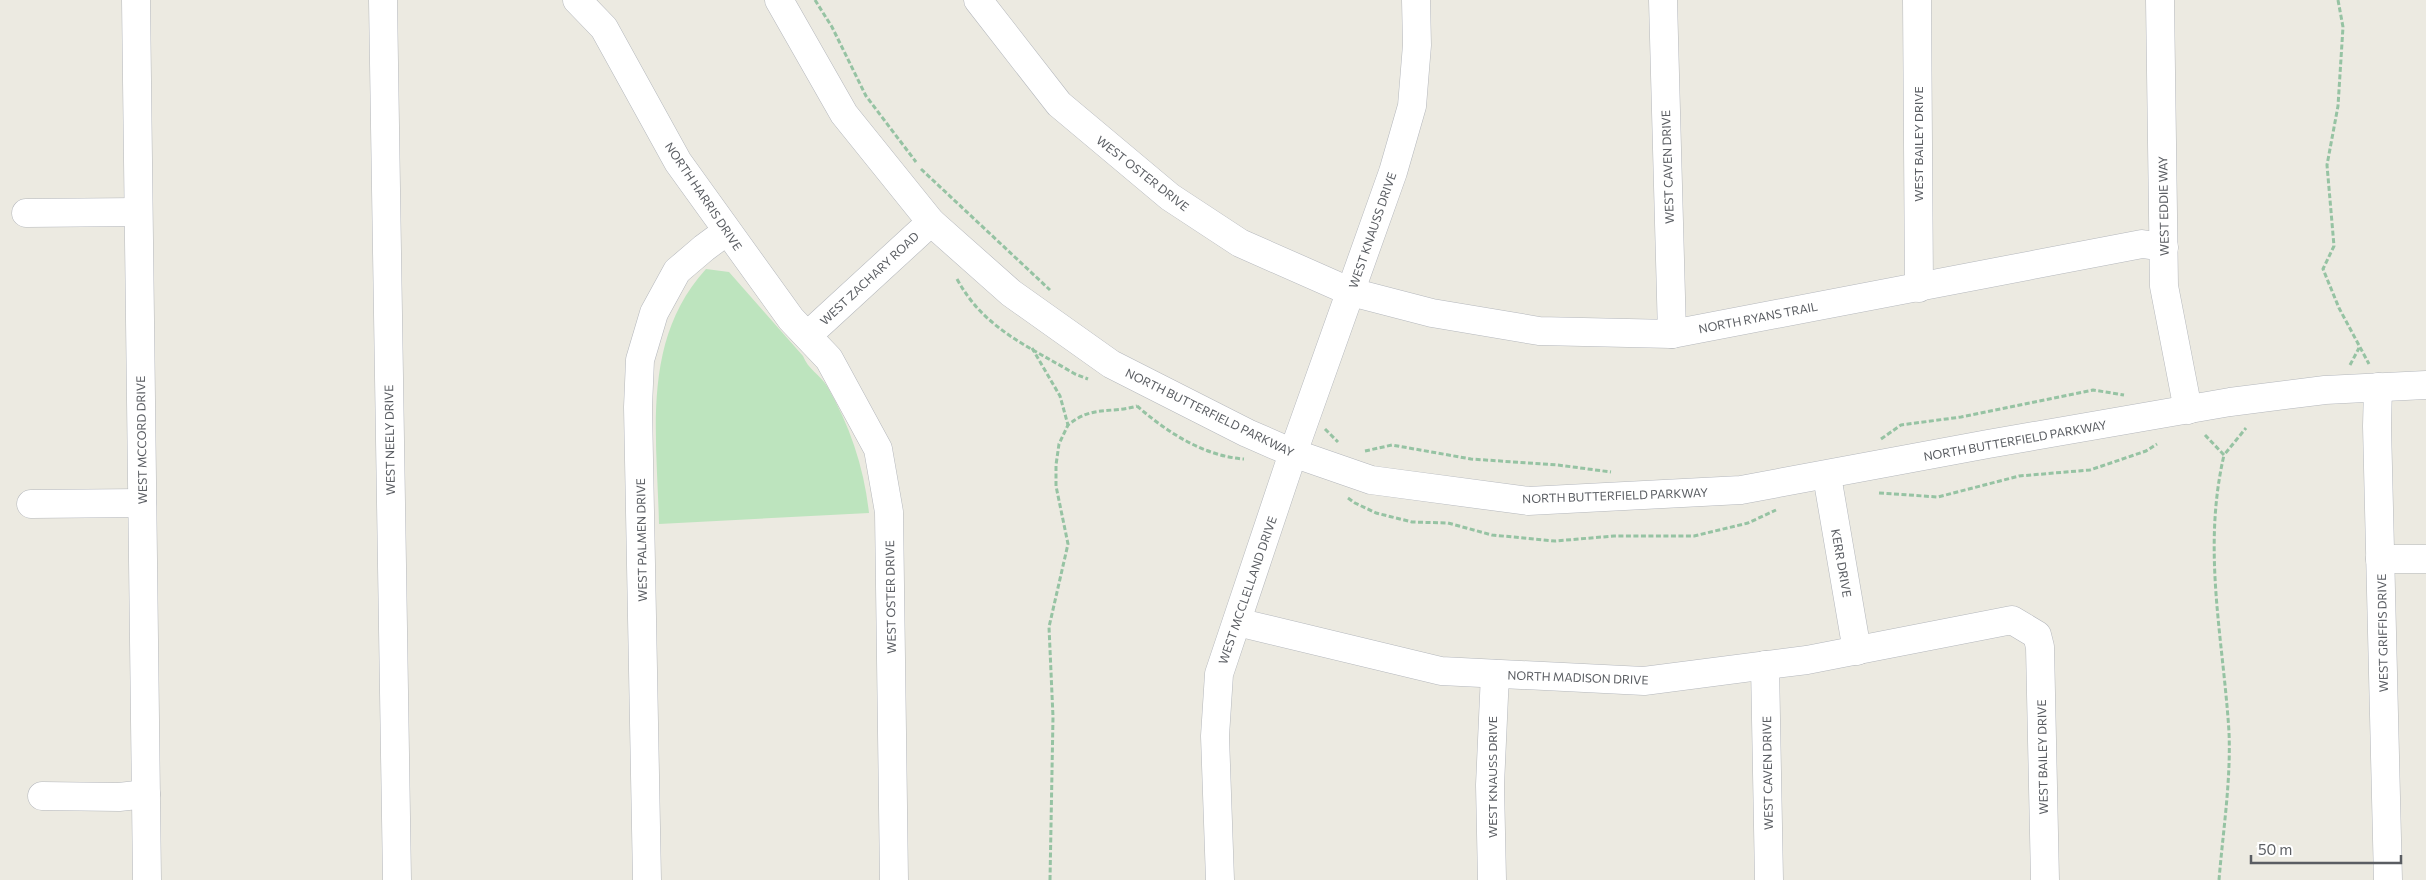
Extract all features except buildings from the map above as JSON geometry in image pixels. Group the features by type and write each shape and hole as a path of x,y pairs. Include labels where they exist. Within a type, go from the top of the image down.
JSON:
{"street":[{"name":"WEST MCCORD DRIVE","path":"136,0 147,880"},
{"name":"WEST NEELY DRIVE","path":"383,0 397,880"},
{"name":"NORTH HARRIS DRIVE","path":"577,0 604,28 678,162 791,319 808,335"},
{"name":"NORTH BUTTERFIELD PARKWAY","path":"779,0 844,114 931,222 1011,294 1110,364 1293,453 1372,480 1528,501 1742,490 1827,476 1988,444 2188,410 2370,373 2426,385"},
{"name":"WEST OSTER DRIVE","path":"978,0 1059,104 1170,197 1240,243 1350,292"},
{"name":"WEST KNAUSS DRIVE","path":"1293,453 1393,172 1412,106 1417,45 1416,0"},
{"name":"WEST CAVEN DRIVE","path":"1662,0 1672,334"},
{"name":"WEST BAILEY DRIVE","path":"1917,0 1919,288"},
{"name":"WEST EDDIE WAY","path":"2160,0 2164,286 2188,410"},
{"path":"26,213 138,212"},
{"name":"WEST ZACHARY ROAD","path":"808,335 931,222"},
{"name":"WEST PALMEN DRIVE","path":"647,880 638,408 640,360 654,314 677,271 704,248 727,232"},
{"name":"NORTH RYANS TRAIL","path":"1350,292 1432,313 1539,331 1672,334 2142,244 2164,248"},
{"name":"WEST OSTER DRIVE","path":"808,335 829,359 878,449 889,512 894,880"},
{"name":"WEST GRIFFIS DRIVE","path":"2370,373 2380,559 2388,880"},
{"name":"WEST MCCLELLAND DRIVE","path":"1220,880 1215,736 1219,674 1293,453"},
{"name":"KERR DRIVE","path":"1827,476 1857,651"},
{"path":"31,504 142,503"},
{"path":"2380,559 2426,559"},
{"name":"NORTH MADISON DRIVE","path":"1237,622 1441,671 1644,681 1857,651 2012,620 2037,635"},
{"name":"WEST BAILEY DRIVE","path":"2037,635 2040,647 2045,880"},
{"name":"WEST CAVEN DRIVE","path":"1765,665 1769,880"},
{"name":"WEST KNAUSS DRIVE","path":"1492,880 1490,785 1495,674"},
{"path":"42,796 118,797 146,794"}],"path":[{"path":"815,0 832,27 866,96 922,170 1052,291"},
{"path":"2338,0 2343,28 2338,106 2328,165 2334,246 2323,269 2370,373"},
{"path":"1031,348 1060,396 1068,425"},
{"path":"2347,369 2355,368"},
{"path":"1880,440 1901,425 1961,417 2093,390 2126,396"},
{"path":"1050,880 1052,717 1049,627 1068,544 1056,486 1059,444 1068,425 1080,416 1091,411 1125,410 1137,406"},
{"path":"1309,409 1340,444"},
{"path":"2219,880 2226,816 2229,734 2217,626 2213,552 2215,514 2224,455 2246,428"},
{"path":"2205,435 2224,455"},
{"path":"1879,493 1938,497 2018,476 2090,470 2146,451 2157,444"},
{"path":"1357,449 1366,452 1392,445 1471,459 1558,464 1612,472"},
{"path":"1342,492 1354,503 1396,519 1412,522 1448,523 1492,535 1555,541 1623,535 1694,536 1748,523 1776,510"}],"green space":[{"path":"706,269 729,272 827,386 843,416 855,447 864,479 869,513 659,524 656,423 657,390 662,357 671,326 685,297"}]}
